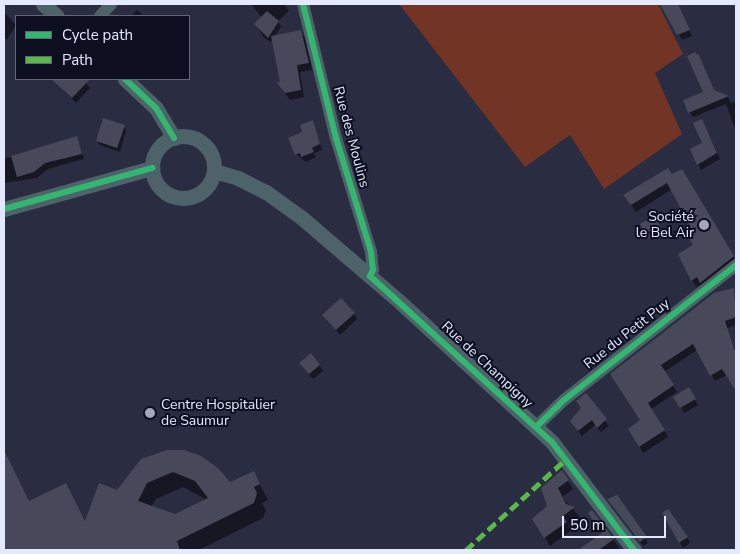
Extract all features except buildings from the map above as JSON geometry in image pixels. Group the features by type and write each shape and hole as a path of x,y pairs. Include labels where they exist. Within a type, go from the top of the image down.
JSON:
{"street":[{"path":"43,4 56,15"},
{"path":"101,15 111,4"},
{"name":"Rue des Moulins","path":"304,4 336,138 371,252 374,270 370,276"},
{"path":"126,80 156,108 174,138"},
{"path":"174,138 198,140 210,153 214,171 203,191 181,198 164,192 153,177 152,168 157,149 174,138"},
{"path":"4,209 152,168"},
{"name":"Rue de Champigny","path":"214,171 238,178 266,192 302,218 370,276 537,426 567,458 634,550"},
{"name":"Rue du Petit Puy","path":"537,426 564,400 736,265"}],"shaded area":[{"path":"399,4 658,4 683,54 655,73 682,134 604,189 570,135 525,167"}],"marked path":[{"path":"466,550 567,458"}],"cycle path":[{"path":"303,4 336,138 371,252 373,270 370,276 552,442 634,550"},
{"path":"126,80 156,108 174,138"},
{"path":"4,209 152,168"},
{"path":"537,426 564,400 736,265"}],"place":[{"name":"Société le Bel Air","path":"704,225"},
{"name":"Centre Hospitalier de Saumur","path":"150,413"}]}
